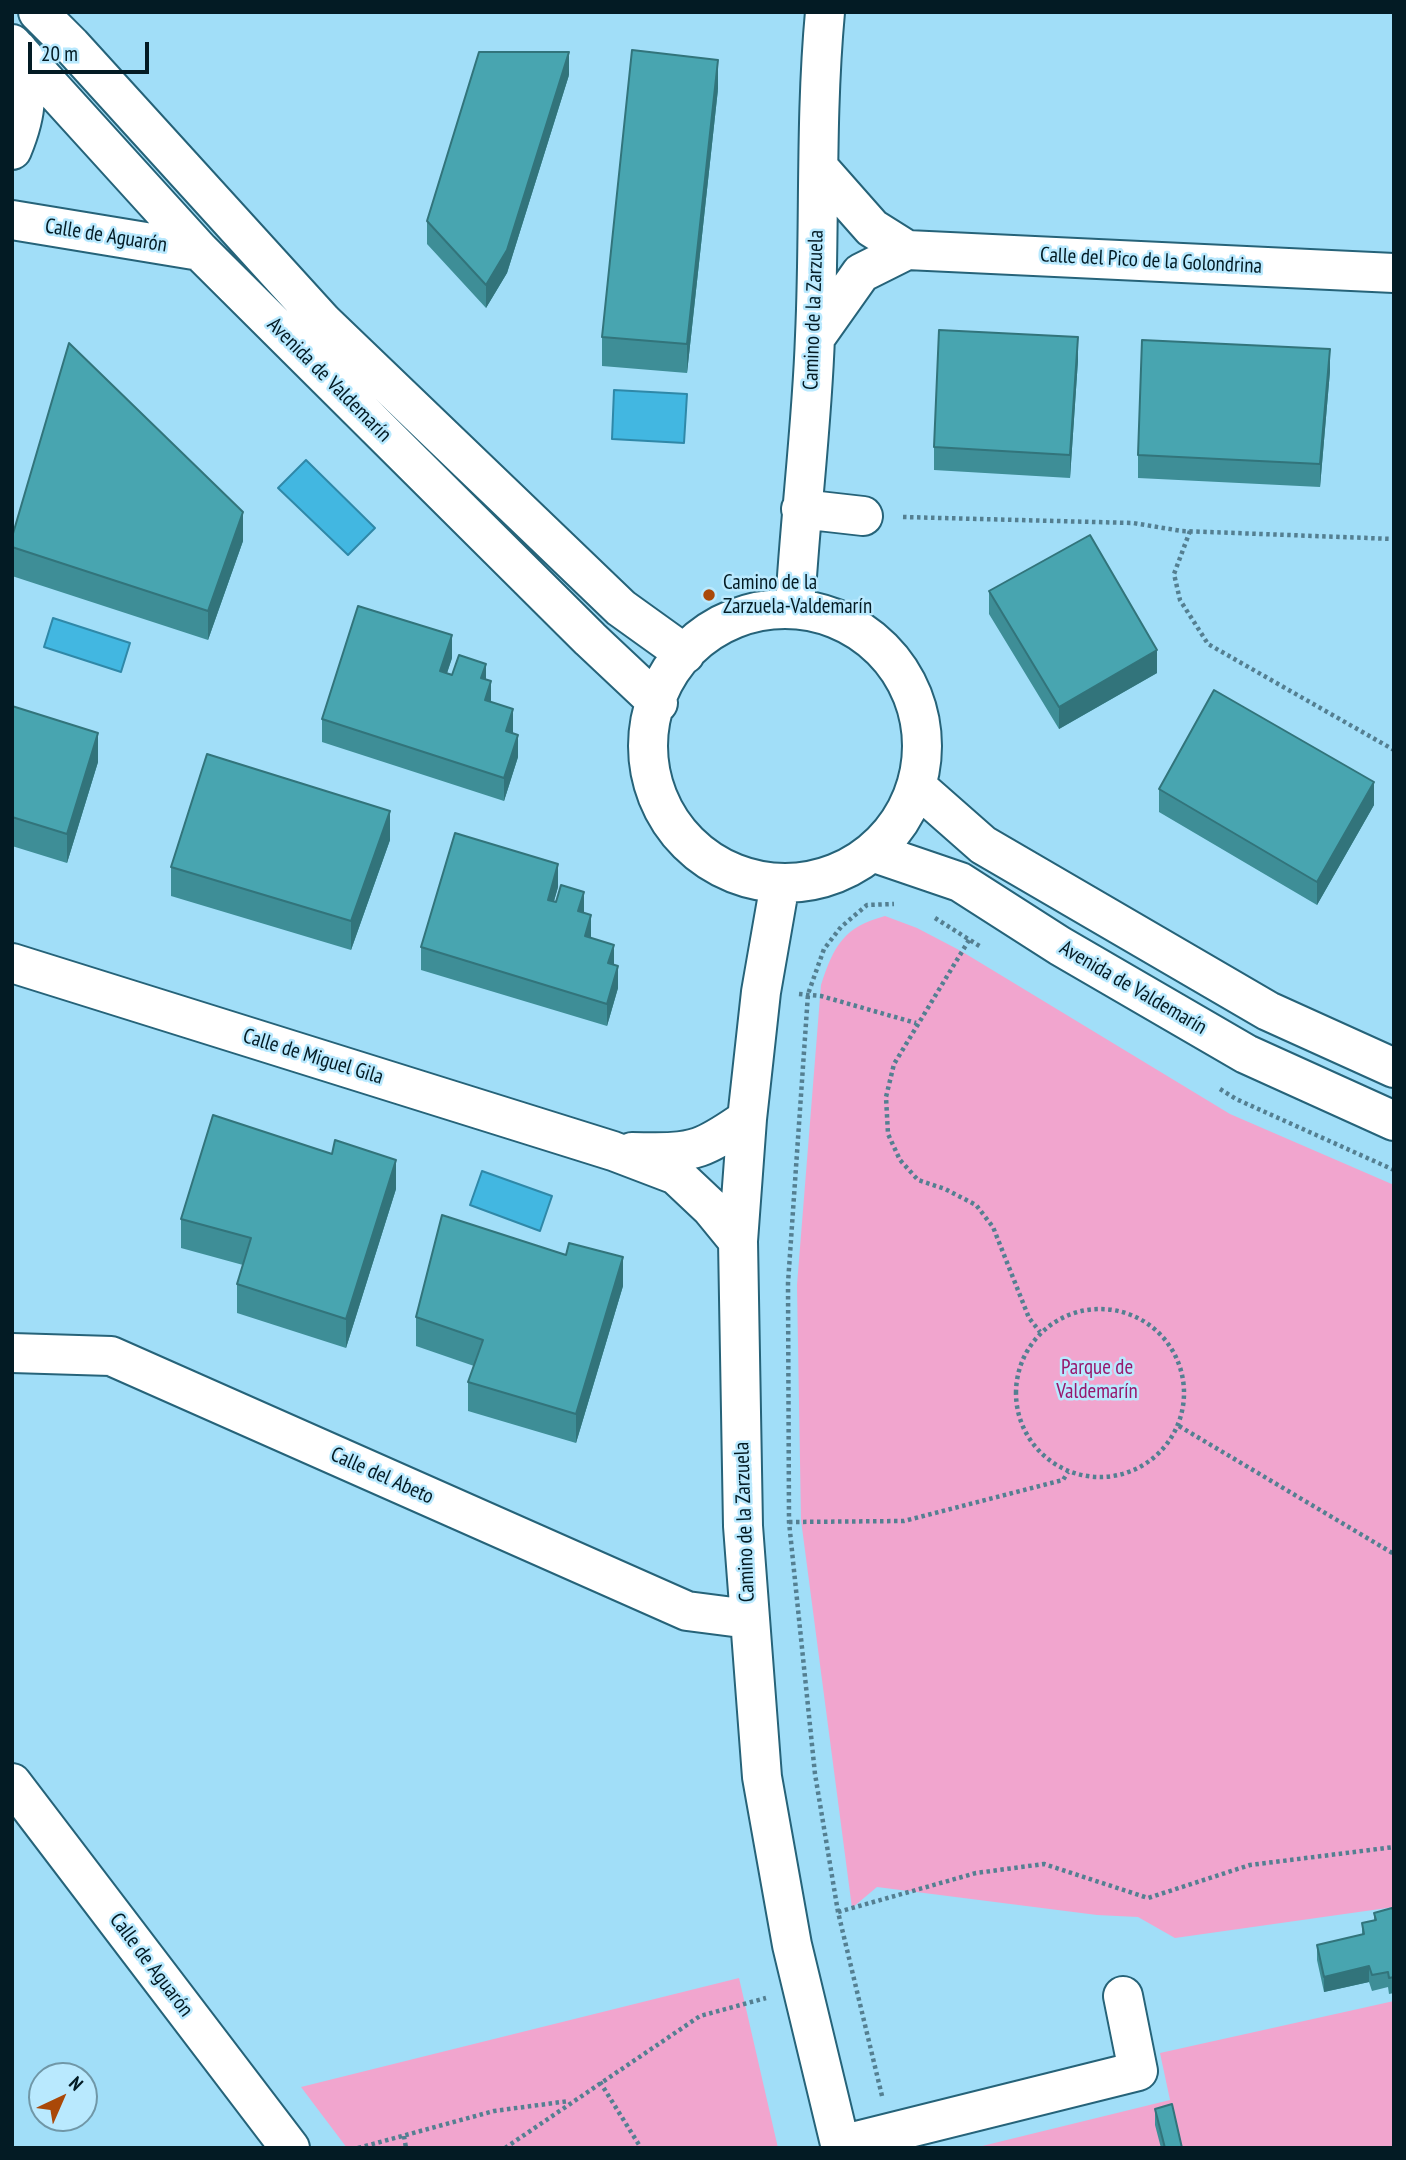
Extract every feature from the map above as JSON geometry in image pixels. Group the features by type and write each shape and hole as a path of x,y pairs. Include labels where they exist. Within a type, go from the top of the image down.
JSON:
{"street":[{"name":"Avenida de Valdemarín","path":"38,12 78,29 324,322 621,608 685,653"},
{"name":"Camino de la Zarzuela","path":"795,607 815,338 818,79 825,12"},
{"path":"51,85 78,29"},
{"name":"Avenida de Valdemarín","path":"15,47 200,251 590,639 658,703"},
{"path":"12,150 24,121 25,84 15,47"},
{"name":"Calle del Pico de la Golondrina","path":"819,167 872,228 907,250"},
{"name":"Calle de Aguarón","path":"18,217 200,251"},
{"name":"Calle del Pico de la Golondrina","path":"815,338 861,272 907,250 1394,273"},
{"path":"801,509 863,516"},
{"path":"770,607 795,607 842,619 875,643 899,671 914,705 921,738 916,786 875,853 830,881 779,889 711,866 663,813 646,743 666,675 699,636 723,621 744,613 770,607"},
{"path":"916,786 984,845 1268,1011 1394,1068"},
{"name":"Avenida de Valdemarín","path":"875,853 960,881 1060,946 1246,1054 1394,1121"},
{"name":"Camino de la Zarzuela","path":"779,889 761,992 747,1119 738,1241 743,1526 762,1777 792,1945 841,2146"},
{"name":"Calle de Miguel Gila","path":"12,962 613,1151 676,1175 711,1208 738,1241"},
{"name":"Calle de Miguel Gila","path":"613,1151 656,1152 697,1148 747,1119"},
{"name":"Calle del Abeto","path":"12,1353 111,1356 687,1611 749,1619"},
{"name":"Calle de Aguarón","path":"12,1783 290,2148"},
{"path":"841,2146 1138,2071 1123,1996"}],"path":[{"path":"863,516 1133,523 1190,531 1394,539"},
{"path":"1190,531 1174,573 1180,600 1208,644 1394,750"},
{"path":"890,2133 838,1912 815,1774 789,1521 788,1283 808,995 824,949 841,927 867,905 893,903 904,906"},
{"path":"925,914 992,953"},
{"path":"969,940 916,1023 894,1064 886,1097 888,1134 900,1160 918,1180 945,1189 976,1205 993,1227 1029,1318 1040,1332"},
{"path":"761,992 808,995 916,1023"},
{"path":"1213,1085 1236,1099 1394,1170"},
{"path":"1101,1308 1133,1315 1161,1333 1180,1361 1186,1394 1179,1426 1161,1454 1133,1473 1100,1479 1068,1472 1040,1453 1021,1426 1015,1393 1021,1360 1040,1332 1068,1314 1101,1308"},
{"path":"1179,1426 1394,1554"},
{"path":"743,1526 789,1521 904,1521 1063,1480 1068,1472"},
{"path":"838,1912 976,1873 1044,1864 1148,1898 1250,1865 1394,1847"},
{"path":"505,2148 700,2016 803,1988"},
{"path":"600,2082 641,2148"},
{"path":"359,2148 494,2111 572,2101"},
{"path":"404,2136 406,2148"}],"green space":[{"name":"Parque de Valdemarín","path":"885,916 917,928 961,951 1230,1114 1394,1185 1394,1907 1175,1938 1138,1917 1097,1915 877,1887 852,1908 801,1520 797,1285 821,985 842,940 860,926"},
{"path":"739,1978 778,2148 347,2148 301,2087"},
{"path":"1394,2001 1394,2148 974,2148 1170,2100 1160,2053"}],"water":[{"path":"614,390 687,394 684,443 612,439"},
{"path":"306,460 375,528 348,555 278,488"},
{"path":"53,618 130,643 121,672 44,647"},
{"path":"482,1171 552,1196 540,1231 470,1205"}],"building":[{"path":"632,50 718,60 687,344 602,337"},
{"path":"479,52 569,52 507,250 486,285 427,221"},
{"path":"939,330 1078,337 1070,455 934,447"},
{"path":"1142,340 1330,349 1320,464 1138,455"},
{"path":"69,343 243,512 208,611 12,547 12,537"},
{"path":"1090,535 1157,650 1059,707 989,591"},
{"path":"358,606 452,635 440,671 452,675 459,655 486,664 481,678 491,681 485,700 513,709 506,731 518,735 504,778 322,719"},
{"path":"1214,690 1374,782 1317,882 1159,789"},
{"path":"12,706 98,733 67,834 12,817"},
{"path":"207,754 390,811 351,921 171,867"},
{"path":"455,833 558,864 548,900 556,902 561,885 584,892 578,911 591,915 585,936 614,945 608,963 618,966 607,1004 421,947"},
{"path":"213,1115 332,1154 335,1140 396,1160 346,1319 237,1284 251,1238 181,1219"},
{"path":"442,1215 566,1255 569,1243 623,1257 576,1414 468,1382 483,1340 416,1317"},
{"path":"1392,1908 1394,1977 1389,1978 1388,1972 1372,1975 1369,1966 1324,1977 1317,1945 1364,1934 1362,1923 1376,1920 1374,1913"},
{"path":"1172,2104 1182,2148 1165,2148 1155,2109"}],"place":[{"name":"Camino de la Zarzuela-Valdemarín","path":"709,595"}]}
